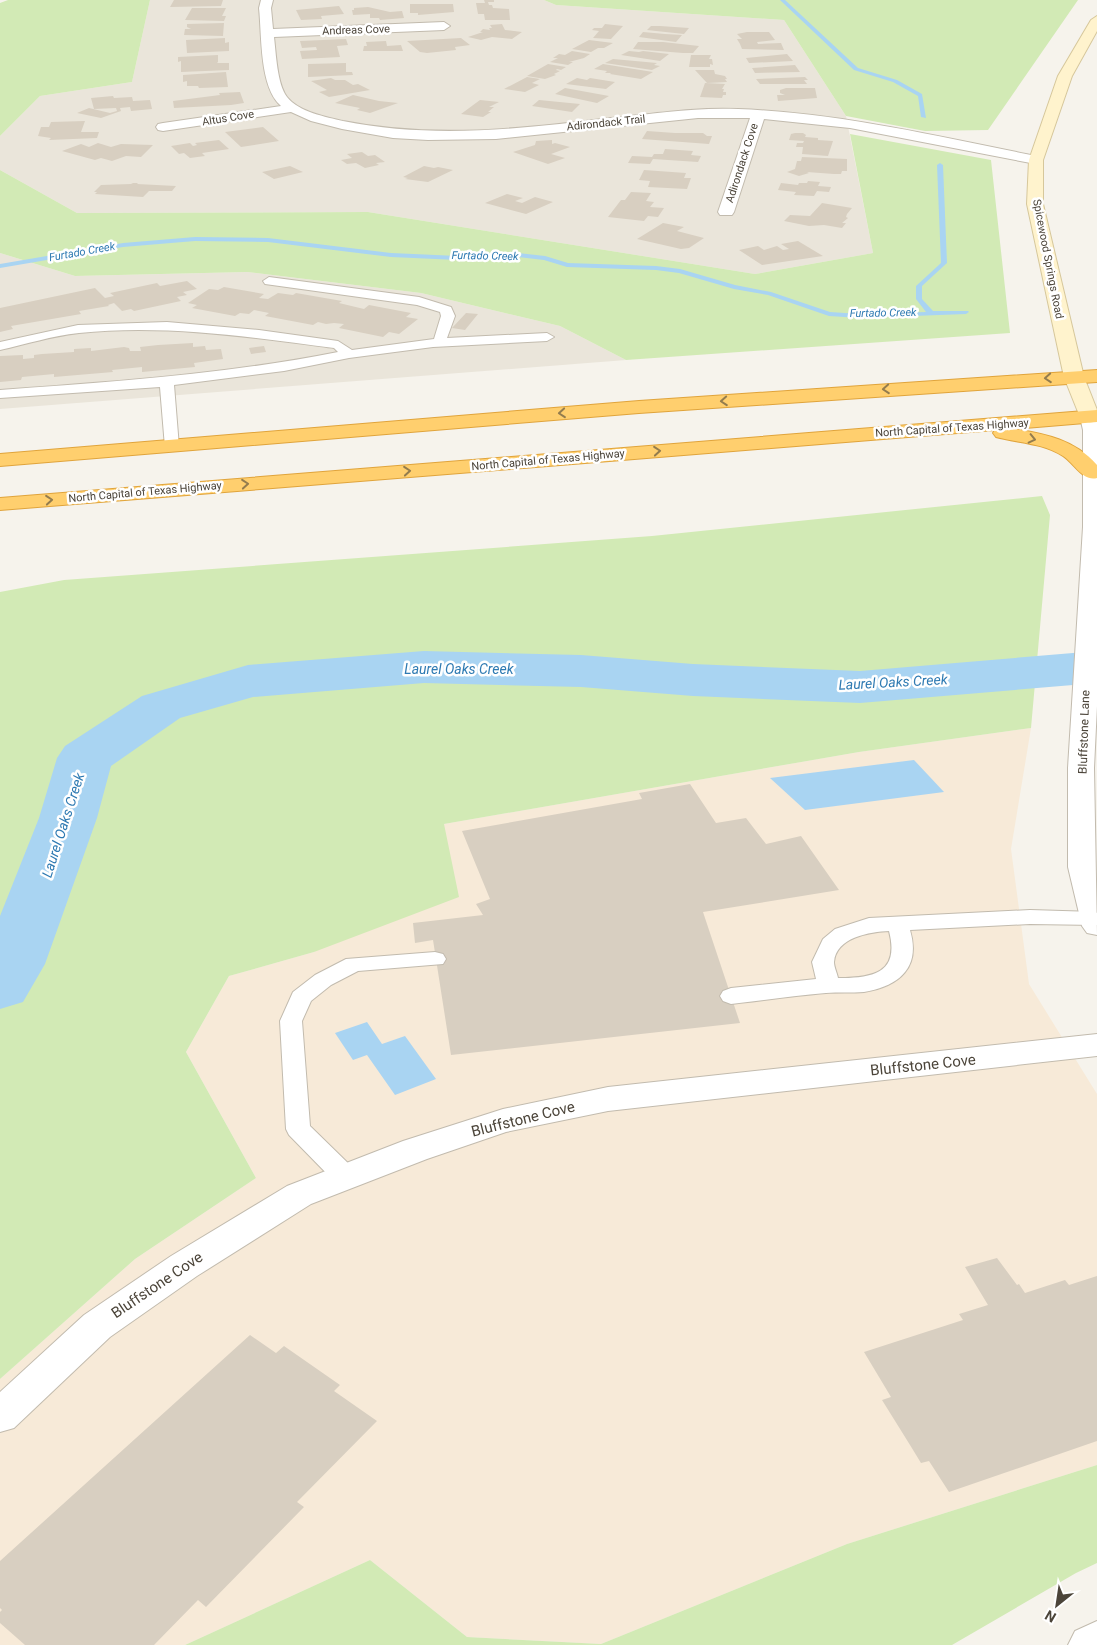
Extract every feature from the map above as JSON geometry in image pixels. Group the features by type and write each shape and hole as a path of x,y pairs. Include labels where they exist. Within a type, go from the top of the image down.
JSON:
{"highway":[{"path":"0,460 639,407 1074,376 1097,376"},
{"name":"North Capital of Texas Highway","path":"0,504 1093,417"},
{"path":"949,428 1026,437 1059,446 1076,456 1093,473"}],"main road":[{"name":"Spicewood Springs Road","path":"1093,417 1074,376 1058,316 1035,204 1036,160 1065,76 1097,20"}],"street":[{"name":"Adirondack Trail","path":"267,0 265,8 268,33 276,89 280,98 292,108 309,116 370,130 430,136 488,136 693,114 789,115 836,122 1036,160"},
{"name":"Andreas Cove","path":"268,33 444,26"},
{"name":"Altus Cove","path":"163,127 292,108"},
{"name":"Adirondack Cove","path":"726,212 758,114"},
{"name":"Bluffstone Lane","path":"1093,417 1094,527 1082,768 1082,867 1096,922"},
{"name":"Bluffstone Cove","path":"0,1416 97,1326 184,1266 299,1195 345,1176 503,1121 608,1099 1097,1045"},
{"path":"1090,1645 1097,1641"}],"lane":[{"path":"269,281 419,301 437,306 446,310 448,316 439,343"},
{"path":"0,346 78,329 167,326 259,334 338,345 349,354"},
{"path":"0,394 167,382 284,367 349,354 439,343 547,337"},
{"path":"167,382 172,447"},
{"path":"829,986 823,962 830,944 843,934 869,925 1030,917 1096,922"},
{"path":"731,996 829,986 855,986 878,982 900,964 903,949 898,923"},
{"path":"345,1176 298,1129 290,1021 301,997 323,980 354,964 435,959"}],"shaded area":[{"path":"150,0 544,0 556,5 784,20 846,116 873,253 755,274 368,212 77,213 0,170 0,136 40,96 132,82"},
{"path":"0,253 75,276 247,272 421,293 560,326 626,360 0,409"},
{"path":"1031,728 1011,849 1029,984 1097,1094 1097,1465 847,1544 601,1644 467,1637 370,1560 185,1645 0,1645 0,1379 135,1259 256,1178 186,1052 229,976 314,952 444,824 859,752"}],"green space":[{"path":"8,0 150,0 132,82 40,96 0,136 0,3"},
{"path":"544,0 1078,0 988,130 925,131 846,116 784,20 556,5"},
{"path":"850,134 991,160 1010,333 626,360 560,326 421,293 247,272 75,276 0,253 0,170 77,213 368,212 755,274 873,253"},
{"path":"1042,496 1050,515 1031,728 859,752 444,824 459,897 314,952 229,976 186,1052 256,1178 135,1259 0,1379 0,592 64,580 652,536"},
{"path":"1097,1465 1097,1563 1076,1573 952,1645 185,1645 370,1560 467,1637 601,1644 847,1544"}],"water":[{"path":"914,760 944,792 805,810 770,778"},
{"path":"367,1022 382,1044 405,1036 436,1079 395,1095 367,1055 353,1060 335,1033"}],"building":[{"path":"174,0 223,0 221,6 170,7"},
{"path":"484,0 494,0 494,2 488,2 493,8 509,9 510,20 485,20 484,14 478,14 476,3 485,3"},
{"path":"410,4 453,4 454,12 418,15 418,13 410,13"},
{"path":"339,6 344,14 321,16 322,19 301,20 296,10"},
{"path":"368,7 390,12 402,11 404,18 380,20 379,18 370,18 370,14 353,15 352,10 354,8"},
{"path":"192,8 226,8 222,16 226,16 224,21 185,20"},
{"path":"224,23 223,36 184,35 185,29 191,29 187,27 187,24"},
{"path":"502,24 505,30 522,32 512,39 492,37 481,40 468,37 483,32 480,32 483,29 490,30 489,28 492,28 490,25"},
{"path":"605,24 623,26 611,39 593,38 599,31 592,30 594,28 602,28"},
{"path":"651,26 689,28 684,34 647,30"},
{"path":"643,32 682,35 676,42 639,37"},
{"path":"769,32 775,40 757,42 758,44 781,43 784,50 742,49 737,39 742,39 737,34"},
{"path":"225,38 225,43 229,42 229,51 187,53 186,40"},
{"path":"461,38 470,45 455,47 456,50 427,53 420,52 407,41"},
{"path":"346,39 348,45 337,46 340,57 302,59 300,51 317,50 316,47 302,48 300,41"},
{"path":"589,40 613,43 591,52 572,49"},
{"path":"386,41 387,46 401,45 403,51 363,51 364,46 367,46 366,42"},
{"path":"638,42 663,42 699,46 693,53 633,49"},
{"path":"572,51 590,54 584,58 569,62 573,62 568,65 550,62 558,58 553,58 559,54 565,55"},
{"path":"629,51 669,54 660,61 621,55"},
{"path":"787,54 793,61 749,63 746,58"},
{"path":"218,55 217,63 229,63 229,70 181,72 181,61 178,62 178,57"},
{"path":"691,55 711,55 709,59 712,59 713,65 710,64 710,67 689,67"},
{"path":"613,59 657,63 654,65 660,66 652,70 605,63"},
{"path":"346,63 346,72 352,72 353,75 308,77 308,64"},
{"path":"548,64 566,67 561,70 557,69 560,71 554,74 556,75 545,79 527,76"},
{"path":"603,64 653,72 641,79 605,73 607,71 594,69"},
{"path":"795,65 800,72 755,73 752,68"},
{"path":"695,70 714,70 715,74 725,76 727,82 707,83"},
{"path":"226,72 228,87 199,88 198,86 187,86 187,81 183,82 183,75"},
{"path":"527,77 540,79 532,83 539,85 525,92 504,89"},
{"path":"805,77 808,80 804,80 807,84 760,84 756,79"},
{"path":"331,78 345,80 353,85 358,84 370,90 329,97 319,92 327,90 311,81"},
{"path":"577,78 615,82 606,89 566,84"},
{"path":"705,83 725,84 722,89 724,89 723,92 726,92 726,95 723,95 722,98 700,97"},
{"path":"565,88 609,96 597,103 555,94"},
{"path":"786,88 815,88 817,98 778,101 777,95 785,95 780,93 780,90"},
{"path":"240,92 244,103 174,108 173,101 220,95 219,93"},
{"path":"353,95 398,103 370,113 357,110 360,108 335,103"},
{"path":"113,96 114,98 132,97 133,101 150,100 152,109 131,111 130,107 120,108 121,111 101,118 77,113 89,108 110,113 117,111 116,108 94,109 91,98"},
{"path":"480,100 499,102 489,107 494,107 488,112 491,112 483,117 461,114"},
{"path":"539,100 580,104 572,112 532,106"},
{"path":"85,121 81,132 99,132 97,138 49,140 51,138 38,136 41,127 49,127 51,122"},
{"path":"263,127 279,141 241,147 225,132"},
{"path":"647,131 703,133 707,136 712,136 709,144 642,139"},
{"path":"803,133 806,135 805,137 818,138 818,140 833,141 828,156 802,154 803,147 796,147 797,143 803,143 804,141 789,140 791,134"},
{"path":"219,140 229,149 202,153 205,156 190,158 184,153 179,154 171,146 190,143 193,146 197,145 195,143"},
{"path":"552,140 552,144 570,147 551,154 565,158 548,164 513,152 535,145 536,141"},
{"path":"98,143 111,147 121,144 153,145 141,157 126,156 112,161 101,158 95,160 62,151 81,144 89,147"},
{"path":"665,149 693,151 691,155 701,156 698,162 653,159 650,164 628,163 632,156 652,157 654,154 663,154"},
{"path":"362,152 368,156 375,155 385,162 376,163 379,165 365,168 356,163 347,164 341,160 352,158 347,154"},
{"path":"802,157 847,159 847,171 842,171 841,174 807,172 809,173 799,176 787,172 795,169 797,161 801,161"},
{"path":"290,166 303,172 274,179 262,172"},
{"path":"424,166 453,170 428,182 405,179 408,178 403,177"},
{"path":"644,170 686,173 684,178 691,178 687,189 648,187 650,181 639,180"},
{"path":"808,181 820,182 818,186 831,187 829,192 817,191 814,196 794,195 796,192 778,190 781,183 798,185"},
{"path":"133,183 176,186 172,191 149,191 143,197 95,194 97,192 94,192 101,185"},
{"path":"631,192 651,193 646,201 654,202 650,207 664,208 658,217 648,216 644,221 608,217 621,200 625,200"},
{"path":"507,194 523,198 515,201 522,203 535,197 553,202 526,214 485,203"},
{"path":"822,203 852,208 847,214 846,217 848,218 842,223 846,223 842,228 824,225 809,226 784,221 790,215 810,216"},
{"path":"663,223 684,227 677,231 704,238 689,248 681,249 637,239"},
{"path":"798,241 823,256 762,265 739,250 758,246 764,250 777,246 783,250 789,249 781,244"},
{"path":"187,281 197,289 183,292 187,295 177,297 181,301 134,311 131,309 122,311 114,303 109,306 79,311 81,314 11,326 13,329 0,332 0,308 95,288 105,298 114,296 110,293 157,283 160,286"},
{"path":"224,287 264,294 259,298 268,299 278,293 293,295 296,293 342,301 339,303 364,309 369,305 411,313 406,317 418,319 399,334 389,332 383,337 339,328 344,324 318,322 313,325 265,316 269,313 254,310 249,314 240,313 235,316 192,308 197,305 188,303 209,289 218,290"},
{"path":"466,313 478,314 465,330 452,328"},
{"path":"193,343 193,347 205,346 206,350 221,349 223,359 194,363 195,367 142,372 142,367 112,370 113,372 54,377 54,374 22,377 21,380 0,382 0,356 23,355 23,359 34,358 34,355 74,352 74,349 91,348 91,351 124,347 129,348 130,351 141,351 140,347"},
{"path":"264,346 266,352 251,354 249,348"},
{"path":"690,784 716,823 746,818 766,844 801,836 839,890 703,912 740,1023 451,1055 433,940 415,943 413,923 483,915 476,904 490,899 462,831 642,799 639,793"},
{"path":"997,1258 1025,1293 1065,1280 1069,1285 1097,1276 1097,1441 949,1492 929,1461 921,1463 882,1400 891,1397 864,1352 963,1320 959,1314 988,1305 965,1267"},
{"path":"250,1335 276,1353 284,1346 340,1385 334,1391 377,1421 297,1502 304,1507 206,1607 198,1600 154,1645 25,1645 0,1623 0,1612 2,1610 0,1608 0,1561"}],"waterway":[{"path":"782,0 856,69 895,81 920,95 924,117"},
{"path":"931,313 919,299 919,286 944,263 940,165"},
{"name":"Furtado Creek","path":"0,266 123,245 195,239 268,240 391,255 458,258 518,255 545,258 567,265 656,268 680,271 734,287 769,293 829,314 860,316 966,312"},
{"name":"Laurel Oaks Creek","path":"0,987 13,964 68,818 85,758 161,707 248,681 424,667 581,671 693,680 860,687 1097,667"}]}
